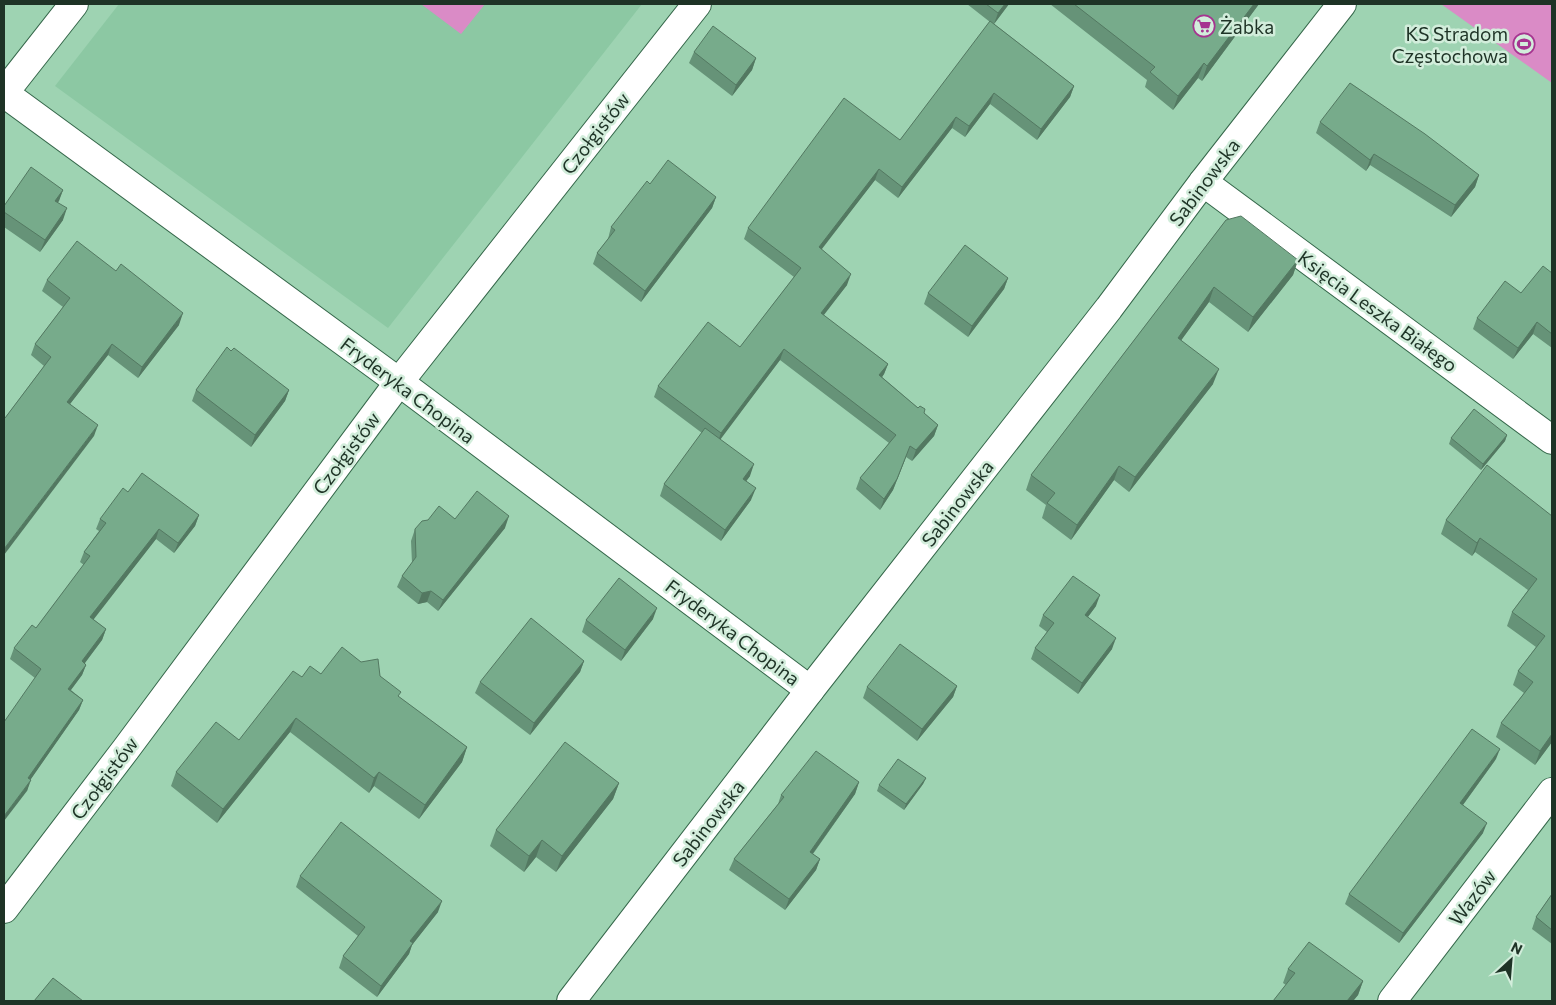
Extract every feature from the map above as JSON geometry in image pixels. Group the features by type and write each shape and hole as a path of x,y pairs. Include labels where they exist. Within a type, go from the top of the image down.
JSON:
{"street":[{"path":"4,93 74,4"},
{"name":"Czołgistów","path":"4,909 126,749 399,382 697,4"},
{"name":"Sabinowska","path":"571,1001 810,690 1109,308 1203,182 1342,4"},
{"name":"Fryderyka Chopina","path":"4,93 399,382 810,690"},
{"name":"Księcia Leszka Białego","path":"1203,182 1552,440"},
{"name":"Wazów","path":"1392,1001 1552,792"}],"shaded area":[{"path":"119,4 642,4 388,328 55,86"},
{"path":"421,4 485,4 461,34"},
{"name":"KS Stradom Częstochowa","path":"1441,4 1552,4 1552,83"}],"building":[{"path":"986,4 1005,4 998,13"},
{"path":"1074,4 1254,4 1207,66 1204,63 1178,96 1150,72 1155,67"},
{"path":"990,21 1074,86 1041,129 994,93 969,126 956,117 902,187 879,169 819,247 851,274 821,313 888,364 879,375 918,408 920,406 925,409 924,413 938,425 916,450 910,446 897,479 884,499 860,478 896,435 784,349 721,433 658,386 708,322 740,347 801,268 748,228 844,98 900,140"},
{"path":"713,26 756,58 736,85 694,52"},
{"path":"1350,83 1425,134 1479,175 1455,205 1374,154 1370,160 1320,122"},
{"path":"668,160 716,197 645,291 597,253 615,230 611,227 647,181 650,184"},
{"path":"31,167 63,190 55,201 67,208 45,240 4,212 4,206"},
{"path":"1241,216 1298,260 1253,317 1214,287 1178,338 1219,369 1135,477 1119,466 1077,525 1047,503 1055,493 1031,475 1226,220"},
{"path":"77,241 116,271 121,264 183,313 142,367 112,344 67,402 98,425 4,549 4,417 51,357 35,344 70,298 47,280"},
{"path":"965,245 1008,278 972,326 928,293"},
{"path":"1543,266 1552,273 1552,334 1537,322 1518,348 1477,318 1505,281 1521,293"},
{"path":"227,347 231,351 234,348 289,390 255,435 196,390"},
{"path":"1474,409 1507,435 1483,464 1451,438"},
{"path":"705,428 754,464 743,479 756,488 725,530 664,484"},
{"path":"1487,465 1552,516 1552,734 1540,751 1501,723 1533,682 1518,671 1545,636 1512,612 1537,579 1480,538 1477,543 1446,520"},
{"path":"142,473 199,515 178,543 159,529 90,617 106,629 82,661 86,665 68,689 83,700 28,778 31,780 4,816 4,722 41,669 14,648 32,625 36,628 90,556 84,552 106,523 100,519 123,488 128,492"},
{"path":"477,491 509,516 443,600 431,591 422,593 402,576 416,557 415,529 422,521 428,520 439,506 455,519"},
{"path":"1073,576 1100,595 1085,615 1116,638 1082,683 1035,648 1054,623 1043,615"},
{"path":"619,578 657,608 625,650 586,620"},
{"path":"531,618 584,661 534,723 480,682"},
{"path":"900,644 957,686 922,729 867,687"},
{"path":"342,647 361,662 378,659 380,676 401,692 398,696 467,747 425,805 379,772 374,778 296,718 223,809 176,772 216,722 239,740 293,671 302,677 310,666 321,674"},
{"path":"1472,729 1500,749 1460,803 1487,823 1403,933 1349,894"},
{"path":"565,742 619,783 562,856 542,840 529,856 496,830"},
{"path":"816,751 859,782 810,852 820,859 789,899 734,859 784,797 781,795"},
{"path":"898,759 926,778 906,804 879,785"},
{"path":"341,822 442,901 410,941 413,943 381,986 343,956 365,927 300,876"},
{"path":"1552,894 1552,930 1536,917"},
{"path":"1309,942 1363,981 1347,1001 1273,1001 1295,973 1288,969"},
{"path":"53,978 83,1001 34,1001"}],"place":[{"name":"Żabka","path":"1204,26"},
{"name":"KS Stradom Częstochowa","path":"1524,44"}]}
